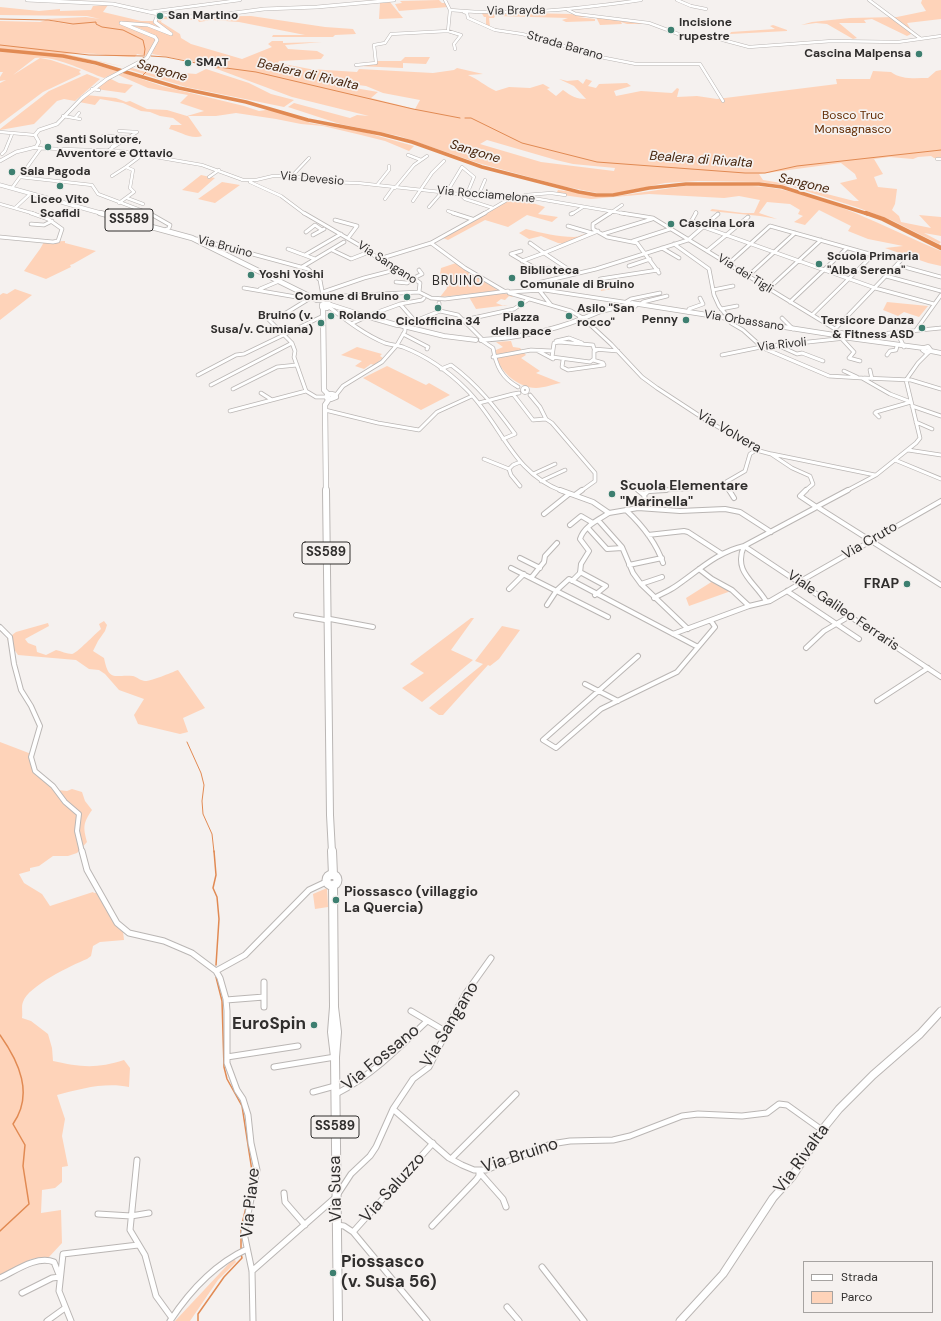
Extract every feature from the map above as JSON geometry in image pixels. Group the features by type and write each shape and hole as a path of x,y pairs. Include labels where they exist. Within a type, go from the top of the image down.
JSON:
{"main road":[{"name":"SS589","path":"1,186 192,238 301,292 319,297 327,308"},
{"path":"327,308 324,390 328,397 334,398 336,395"},
{"name":"SS589","path":"328,397 325,404 325,410 330,838 333,875 337,876 339,879 337,884 329,884"},
{"name":"Via Susa","path":"329,884 334,1007 332,1021 332,1048 335,1057 338,1321"}],"street":[{"path":"27,0 109,4 175,16 212,16 264,9 384,0"},
{"path":"0,132 35,135 41,130 56,125 63,116 92,89 117,72 141,61 150,55 156,39 149,33 121,23 150,26 171,34 155,23 154,20 158,14 164,11 240,0"},
{"path":"365,1 394,0"},
{"path":"445,0 450,10 448,31"},
{"name":"Via Brayda","path":"450,10 464,12 568,10 640,0"},
{"path":"677,0 691,6 706,9"},
{"path":"869,0 922,40"},
{"path":"568,10 576,14 649,22 689,38 719,39 736,45 749,47 832,41 884,42 922,40 941,36"},
{"name":"Strada Barano","path":"464,12 467,13 468,18 495,30 522,34 550,41 590,55 638,64 701,64 723,101"},
{"path":"356,65 376,63 374,46 385,43 391,34 448,31 461,35 454,44 455,49"},
{"path":"92,89 99,90"},
{"path":"75,118 79,113"},
{"path":"63,116 80,120"},
{"path":"110,149 137,132 119,132"},
{"path":"1,153 5,151 12,134"},
{"path":"12,188 35,156 38,141 35,135"},
{"path":"103,136 131,137"},
{"path":"106,142 116,142 110,149"},
{"path":"0,161 16,152 38,147"},
{"name":"Via Sangano","path":"38,147 88,151 110,149 202,165 219,170 242,180 254,182 281,196 299,210 348,238 395,270 412,280 416,280 420,284 420,293"},
{"path":"1,153 10,155"},
{"path":"112,176 142,155"},
{"path":"408,155 421,160"},
{"path":"385,199 410,170 427,156"},
{"path":"292,176 309,158"},
{"path":"413,200 422,189 432,172 444,162"},
{"path":"377,185 389,170 389,166"},
{"path":"120,203 134,192 130,188 133,170 126,167"},
{"path":"447,192 462,167 474,177 467,194"},
{"path":"209,177 219,170"},
{"name":"Via Devesio","path":"254,182 273,176 292,176 327,182 377,185 383,187"},
{"path":"20,177 92,185 98,194 151,213 170,225 169,229 172,232"},
{"path":"479,194 485,180"},
{"name":"Via Rocciamelone","path":"383,187 422,189 459,194 514,195 654,219"},
{"path":"429,206 442,192"},
{"path":"379,259 431,243 514,195 551,193 565,195"},
{"path":"16,208 30,194"},
{"path":"459,194 466,199 493,208"},
{"path":"127,198 143,204"},
{"path":"0,205 16,208 52,221 62,229 62,235 58,241 0,237"},
{"path":"596,269 601,280 659,272 639,245 632,241 611,238 593,229 593,224 622,205"},
{"path":"571,214 583,207"},
{"path":"448,211 472,219"},
{"path":"696,212 692,220 703,227 876,288 934,304"},
{"path":"551,305 539,290 531,285 574,273 596,269 688,240 718,214"},
{"path":"707,251 748,217"},
{"path":"603,234 654,219"},
{"name":"Via dei Tigli","path":"654,219 835,329 845,336 854,352 849,358 860,361"},
{"name":"Via Sangano","path":"335,220 357,226 348,238"},
{"path":"31,224 44,225 52,221"},
{"path":"306,232 315,225 322,230"},
{"path":"313,235 327,226"},
{"path":"568,226 592,233"},
{"path":"728,264 749,243 770,226 873,255 812,315"},
{"path":"162,230 170,227"},
{"path":"632,241 670,229"},
{"path":"522,261 598,231"},
{"path":"748,276 795,233"},
{"path":"305,255 341,234"},
{"name":"Via Bruino","path":"192,238 302,267 318,277 322,286 319,297"},
{"path":"768,289 821,240"},
{"path":"302,267 344,242"},
{"path":"431,243 464,268 503,292"},
{"path":"530,243 574,273"},
{"path":"674,244 709,269 713,290 721,309 730,316 731,323 743,330 761,346 829,376 906,380 941,389"},
{"path":"662,248 679,258"},
{"path":"790,302 847,248"},
{"path":"288,249 315,259"},
{"path":"332,250 351,259 369,252"},
{"path":"521,251 510,254 540,271 549,268"},
{"path":"835,329 876,288 905,256"},
{"path":"628,266 650,259"},
{"path":"897,265 941,277"},
{"path":"328,397 316,397 306,391 297,365 292,343 269,320 344,285 395,270"},
{"path":"416,280 416,277 422,274 419,270"},
{"path":"886,276 941,291"},
{"path":"396,282 407,284 412,280"},
{"path":"260,289 279,281"},
{"path":"713,290 733,286"},
{"path":"244,288 319,297 420,293 438,299 503,292 509,293"},
{"name":"Via Orbassano","path":"509,293 539,290 656,307"},
{"path":"198,375 284,334 327,308 362,315 407,328 451,338 481,339 534,335 559,328 601,311 618,308 629,304 631,299 660,292"},
{"path":"420,293 424,298 439,303 452,298"},
{"name":"Via Volvera","path":"509,293 575,312 613,346 648,382 709,422 744,441 756,450 772,454 792,468 811,477 814,483 812,487 800,496 941,585"},
{"path":"916,330 941,295"},
{"name":"Via Orbassano","path":"641,304 643,302 667,296"},
{"path":"353,323 400,304 422,300 424,298"},
{"path":"688,312 689,309 703,304 700,298"},
{"path":"464,320 514,309 529,299"},
{"path":"439,303 440,311"},
{"path":"400,304 414,321"},
{"name":"Via Orbassano","path":"629,304 641,304 941,352"},
{"path":"721,309 737,306"},
{"path":"327,308 387,344 403,347 441,369 459,382 479,403 520,462 533,474 554,488 575,495 600,506 609,512"},
{"path":"336,395 343,386 379,364 394,349 407,328 414,321 440,311 456,315 464,320 481,339 493,348 493,357 501,374 506,380 523,391 540,407 546,419 554,426 596,476 595,481 575,495"},
{"path":"782,318 793,329"},
{"path":"845,336 860,336 941,328"},
{"path":"897,332 904,347"},
{"path":"403,334 428,347 427,349"},
{"name":"Via Rivoli","path":"722,355 761,346 845,336"},
{"path":"554,343 567,337 584,344"},
{"path":"210,385 292,343"},
{"path":"554,343 593,345 595,350 593,360"},
{"path":"551,356 554,343"},
{"path":"777,345 797,354 802,353 823,361"},
{"path":"610,351 613,346"},
{"path":"887,355 890,351 896,350 897,346"},
{"path":"394,349 403,347"},
{"path":"493,357 534,350 552,351"},
{"path":"534,350 563,361 590,362 593,360 600,364 568,370 562,367 563,361"},
{"path":"595,350 618,351"},
{"path":"654,598 678,585 699,569 734,547 744,546 876,475 916,443 920,438 906,380 927,350"},
{"path":"233,389 277,367 297,365"},
{"path":"441,369 450,365 470,379 490,400 515,434 503,439"},
{"path":"870,370 872,379"},
{"path":"844,371 890,394 911,402"},
{"path":"230,411 306,391"},
{"path":"479,403 523,391"},
{"path":"261,393 272,400"},
{"path":"514,394 533,420 546,419"},
{"path":"325,410 378,423 419,430 434,414 472,396"},
{"path":"879,417 875,412 911,402"},
{"path":"912,406 941,416"},
{"path":"916,422 932,429"},
{"path":"644,495 648,491 720,488 725,485 726,482 745,471 750,454 756,450"},
{"path":"908,450 941,455"},
{"path":"772,454 876,475"},
{"path":"484,459 509,470 520,486"},
{"path":"895,460 941,478"},
{"path":"509,470 520,462"},
{"path":"533,474 555,464"},
{"path":"542,481 565,470"},
{"path":"627,482 644,495 647,508"},
{"path":"725,485 734,498"},
{"path":"544,514 570,494"},
{"name":"Via Cruto","path":"673,634 749,606 770,601 870,540 941,501"},
{"path":"580,572 580,562 589,551 588,547 580,539 580,537 588,528 609,512 647,508 680,510 721,508 740,512 771,532"},
{"path":"626,510 641,523 664,563"},
{"path":"570,525 581,516 594,523"},
{"path":"598,520 622,548 632,572 641,584 688,629"},
{"path":"588,528 607,549 622,548"},
{"path":"648,535 684,531 692,533 707,545 722,554"},
{"path":"531,578 544,562 545,556 557,543"},
{"path":"744,546 739,557 740,566 766,601"},
{"name":"Viale Galileo Ferraris","path":"744,546 941,677"},
{"path":"520,558 540,568"},
{"path":"629,565 662,558"},
{"path":"511,568 608,617"},
{"path":"699,569 732,590 749,606"},
{"path":"572,581 580,572"},
{"path":"580,572 606,586 595,594"},
{"path":"509,589 524,574"},
{"path":"641,584 662,577"},
{"path":"547,605 557,590 567,580 572,581 698,647"},
{"path":"787,591 859,639"},
{"path":"296,615 327,619 373,628"},
{"path":"806,648 824,630 850,616"},
{"path":"638,656 543,740 556,748 601,709 677,672 715,627 711,621"},
{"path":"0,627 10,637 14,664 21,690 31,706 40,726 31,757 35,771 53,786 65,802 79,814 77,831 87,870 117,923 129,933 164,942 192,953 216,971 245,955 309,890 329,884"},
{"path":"877,701 928,668"},
{"path":"585,684 618,701"},
{"name":"Via Sangano","path":"393,1109 413,1079 429,1067 444,1039 445,1031 466,993 491,958"},
{"name":"Via Piave","path":"216,971 226,1000 228,1011 227,1057 229,1072 243,1099 248,1115 251,1143 258,1170 245,1226 243,1250 252,1271 253,1321"},
{"path":"264,982 264,1006"},
{"path":"226,1000 264,997"},
{"name":"Via Rivalta","path":"680,1321 723,1274 772,1198 792,1177 822,1130 839,1109 867,1081 915,1038 941,1010"},
{"path":"411,1011 445,1031"},
{"name":"Via Fossano","path":"335,1095 355,1084 383,1062 427,1021"},
{"path":"227,1057 298,1046"},
{"path":"274,1067 335,1057"},
{"path":"313,1092 335,1086"},
{"path":"452,1159 516,1094"},
{"name":"Via Bruino","path":"393,1109 412,1123 452,1159 472,1170 479,1171 486,1170 551,1144 570,1141 613,1140 630,1136 682,1116 698,1114 742,1116 767,1113 779,1104 788,1105 822,1130"},
{"path":"252,1271 336,1198 351,1174 370,1156 376,1147 393,1109"},
{"name":"Via Saluzzo","path":"353,1232 433,1143"},
{"path":"137,1160 130,1230 145,1255 156,1296 171,1319 207,1278 243,1250"},
{"path":"479,1171 482,1177 503,1199 506,1207"},
{"path":"432,1226 476,1180 479,1176 479,1171"},
{"path":"284,1193 285,1202 305,1225"},
{"path":"98,1214 131,1216 149,1213"},
{"name":"Via Saluzzo","path":"337,1225 344,1226 353,1232 426,1320"},
{"path":"71,1321 59,1291 63,1254 138,1245"},
{"path":"0,1278 34,1262 48,1260 54,1262 58,1275 60,1276"},
{"path":"542,1267 584,1321"},
{"path":"22,1293 52,1278 60,1276"},
{"path":"507,1307 519,1321"},
{"path":"47,1321 65,1308"}],"green space":[{"path":"439,0 442,3 446,3 448,7 399,11 395,4 402,3 400,1"},
{"path":"922,0 941,0 941,19 907,23 913,33 907,36 872,19 864,20 866,23 839,23 857,38 853,39 827,24 816,23 801,25 812,22 850,18 897,17 926,11 921,3"},
{"path":"390,2 403,18 379,19 380,3"},
{"name":"Bosco Truc Monsagnasco","path":"108,5 103,12 141,21 155,21 160,17 251,16 325,27 353,29 356,34 335,35 333,37 272,37 273,35 305,35 239,22 212,20 199,22 198,20 162,19 161,22 180,34 181,38 191,44 242,59 272,47 268,44 272,41 283,41 283,43 322,42 285,45 288,49 317,51 324,55 321,59 279,61 278,63 310,69 357,72 359,69 433,73 454,70 457,68 483,74 468,75 496,91 509,87 530,88 543,84 550,88 547,89 556,96 563,90 574,97 582,99 586,99 574,86 559,79 567,81 578,80 583,84 586,79 592,81 588,86 596,88 599,84 627,83 631,86 614,91 616,96 641,91 672,93 677,88 679,89 677,97 697,96 717,99 837,84 836,79 870,79 873,71 891,72 895,75 909,78 928,78 936,71 941,70 941,159 931,156 913,159 889,157 874,159 883,174 874,177 878,187 897,189 895,204 892,210 899,216 901,222 931,228 919,215 941,217 941,236 924,233 941,242 939,244 891,220 856,207 790,186 759,182 698,181 665,183 618,193 597,193 562,186 478,163 399,136 340,124 288,107 294,103 350,118 357,115 369,116 292,97 201,63 152,54 157,40 151,34 142,29 123,23 149,34 156,40 147,56 137,54 135,57 127,57 83,53 66,54 126,67 70,56 67,58 119,71 104,78 61,61 40,58 81,70 79,72 81,74 43,92 0,124 0,83 6,80 0,81 0,77 3,72 0,72 0,21 40,22 46,20 78,26 45,19 86,17 100,19 87,16 0,15 0,7 39,11 60,9 60,11 91,10 93,6","holes":["35,58 40,58 13,75","351,84 366,86 383,93 420,100 415,109 371,98 378,92 349,87","487,140 573,164 615,168 614,171 541,162 480,144","841,163 855,174 857,179 840,183 859,201 788,184 763,180 759,174"]},
{"path":"481,12 571,14 594,17 577,17 595,19 595,21 566,22 562,20 568,18 495,16 494,18 489,18 490,27 484,24 486,24 486,17 484,17"},
{"path":"596,17 630,21 647,21 651,24 627,24 621,22 622,24 600,25"},
{"path":"773,25 787,31 730,34 731,32 775,29 770,26"},
{"path":"405,57 430,57 426,64 403,63 403,68 357,66 372,64 376,61 401,61"},
{"path":"129,67 163,77 170,72 196,74 206,69 249,83 271,94 294,100 284,107 186,87 127,69"},
{"path":"121,72 162,86 259,111 266,110 286,112 302,118 310,123 364,132 414,146 409,151 385,141 323,126 301,124 236,113 216,116 188,116 202,136 194,137 169,129 171,125 182,125 173,118 141,111 123,103 100,99 95,105 79,102 86,95 116,98 126,102 130,101 147,109 167,110 187,116 204,111 180,103 188,95 148,88 116,74"},
{"path":"87,74 100,79 75,101 64,99 57,101 34,124 0,130 49,91"},
{"path":"109,78 119,83 133,85 125,93 96,89"},
{"path":"201,175 215,178 198,193 182,190"},
{"path":"222,182 240,185 215,203 198,199"},
{"path":"691,185 740,185 776,188 828,202 941,251 941,266 885,248 903,246 868,239 848,231 851,226 819,210 805,225 794,222 803,216 798,214 800,210 790,204 767,202 759,213 777,219 710,211 712,209 754,213 760,200 739,196 724,198 649,194 591,199 556,194 558,190 611,197"},
{"path":"514,197 545,207 538,214 558,217 552,222 527,215 508,227 485,220 448,240 443,238"},
{"path":"526,229 568,237 589,234 566,244 558,243 541,236 529,239 519,233"},
{"path":"65,241 65,243 96,251 70,265 71,267 46,279 24,271 44,242"},
{"path":"456,263 499,291 440,297 447,288 444,278 440,275 441,268"},
{"path":"616,281 622,287 601,291 599,283"},
{"path":"15,289 32,295 0,320 0,295 3,293 7,294"},
{"path":"501,293 514,295 512,297 509,296 505,300 501,299 496,303 503,306 476,309 469,297"},
{"path":"887,302 928,306 919,317 904,312 898,316 883,310"},
{"path":"511,341 513,347 520,348 526,355 521,358 540,371 536,373 561,383 536,388 522,385 509,376 499,364 496,350 503,347 496,342"},
{"path":"357,347 382,354 380,356 383,358 374,365 371,364 364,369 355,366 362,361 341,355"},
{"path":"387,366 426,385 429,383 450,395 421,410 363,378"},
{"path":"713,581 731,591 689,606 686,598"},
{"path":"471,618 474,618 451,650 473,660 422,702 402,688 424,673 410,664"},
{"path":"104,621 107,625 105,631 93,651 104,658 108,671 114,676 133,676 148,681 178,670 205,708 183,718 188,732 180,734 138,724 134,715 144,699 119,690 105,674 99,670 89,669 76,660 18,655 7,639 16,632 48,623 49,626 25,639 28,643 36,646 37,652 46,655 56,650 72,654 82,647 101,629 99,624"},
{"path":"502,626 520,630 499,659 490,666 488,665 443,715 439,715 429,708 483,664 475,661"},
{"path":"0,742 34,755 33,760 38,773 58,790 67,791 72,789 82,792 85,801 92,810 85,825 87,842 77,853 68,856 53,856 39,866 30,868 30,871 19,874 24,883 42,894 50,906 93,892 99,892 123,931 124,940 100,942 93,946 91,956 87,959 51,977 33,989 23,1002 22,1018 31,1021 48,1034 52,1048 53,1061 71,1065 97,1066 124,1060 130,1068 129,1087 111,1085 102,1086 57,1095 65,1119 62,1136 68,1166 62,1167 62,1182 55,1188 42,1190 41,1213 61,1210 62,1243 49,1257 31,1259 17,1268 0,1275"},
{"path":"327,888 328,907 315,909 313,894"},
{"path":"234,1258 236,1262 218,1280 190,1321 175,1321"}],"waterway":[{"path":"0,19 48,20 73,24 96,22 96,24 102,27 123,30 143,40 145,49 144,56"},
{"name":"Bealera di Rivalta","path":"0,45 89,55 143,56"},
{"name":"Sangone","path":"0,50 63,56 96,63 179,88 246,102 308,120 381,134 412,142 482,167 579,192 596,195 613,195 649,188 686,184 759,184 782,187 868,214"},
{"name":"Bealera di Rivalta","path":"151,56 166,57 211,66 256,72 413,109 460,118"},
{"name":"Bealera di Rivalta","path":"138,62 144,57"},
{"path":"140,64 146,71"},
{"name":"Sangone","path":"142,76 146,72"},
{"name":"Bealera di Rivalta","path":"465,118 471,118 522,143 597,162 745,173 765,173 797,166 941,150"},
{"name":"Sangone","path":"866,213 883,219 941,248"},
{"path":"187,742 201,773 204,785 202,801 203,814 212,834 214,852"},
{"path":"214,851 216,875 213,888 217,897 219,919 216,965"},
{"path":"216,977 222,1001 224,1067 227,1079 242,1106 252,1171 251,1186"},
{"path":"0,1035 13,1056 22,1078 22,1101 19,1113 13,1124 25,1145 23,1166 29,1204 0,1231"},
{"path":"241,1251 241,1228 250,1191"},
{"path":"198,1321 198,1314 224,1277 242,1258 241,1254"}],"place":[{"name":"San Martino","path":"160,16"},
{"name":"Incisione rupestre","path":"671,30"},
{"name":"Cascina Malpensa","path":"919,54"},
{"name":"SMAT","path":"188,63"},
{"name":"Santi Solutore, Avventore e Ottavio","path":"48,147"},
{"name":"Sala Pagoda","path":"12,172"},
{"name":"Liceo Vito Scafidi","path":"60,186"},
{"name":"Cascina Lora","path":"671,224"},
{"name":"Scuola Primaria \"Alba Serena\"","path":"819,264"},
{"name":"Yoshi Yoshi","path":"251,275"},
{"name":"Biblioteca Comunale di Bruino","path":"512,278"},
{"name":"Comune di Bruino","path":"407,297"},
{"name":"Piazza della pace","path":"521,304"},
{"name":"Ciclofficina 34","path":"438,308"},
{"name":"Rolando","path":"331,316"},
{"name":"Asilo \"San rocco\"","path":"569,316"},
{"name":"Penny","path":"686,320"},
{"name":"Bruino (v. Susa/v. Cumiana)","path":"321,323"},
{"name":"Tersicore Danza & Fitness ASD","path":"922,328"},
{"name":"Scuola Elementare \"Marinella\"","path":"612,494"},
{"name":"FRAP","path":"907,584"},
{"name":"Piossasco (villaggio La Quercia)","path":"336,900"},
{"name":"EuroSpin","path":"314,1025"},
{"name":"Piossasco (v. Susa 56)","path":"333,1273"}],"district":[{"name":"BRUINO","path":"458,282"}]}
